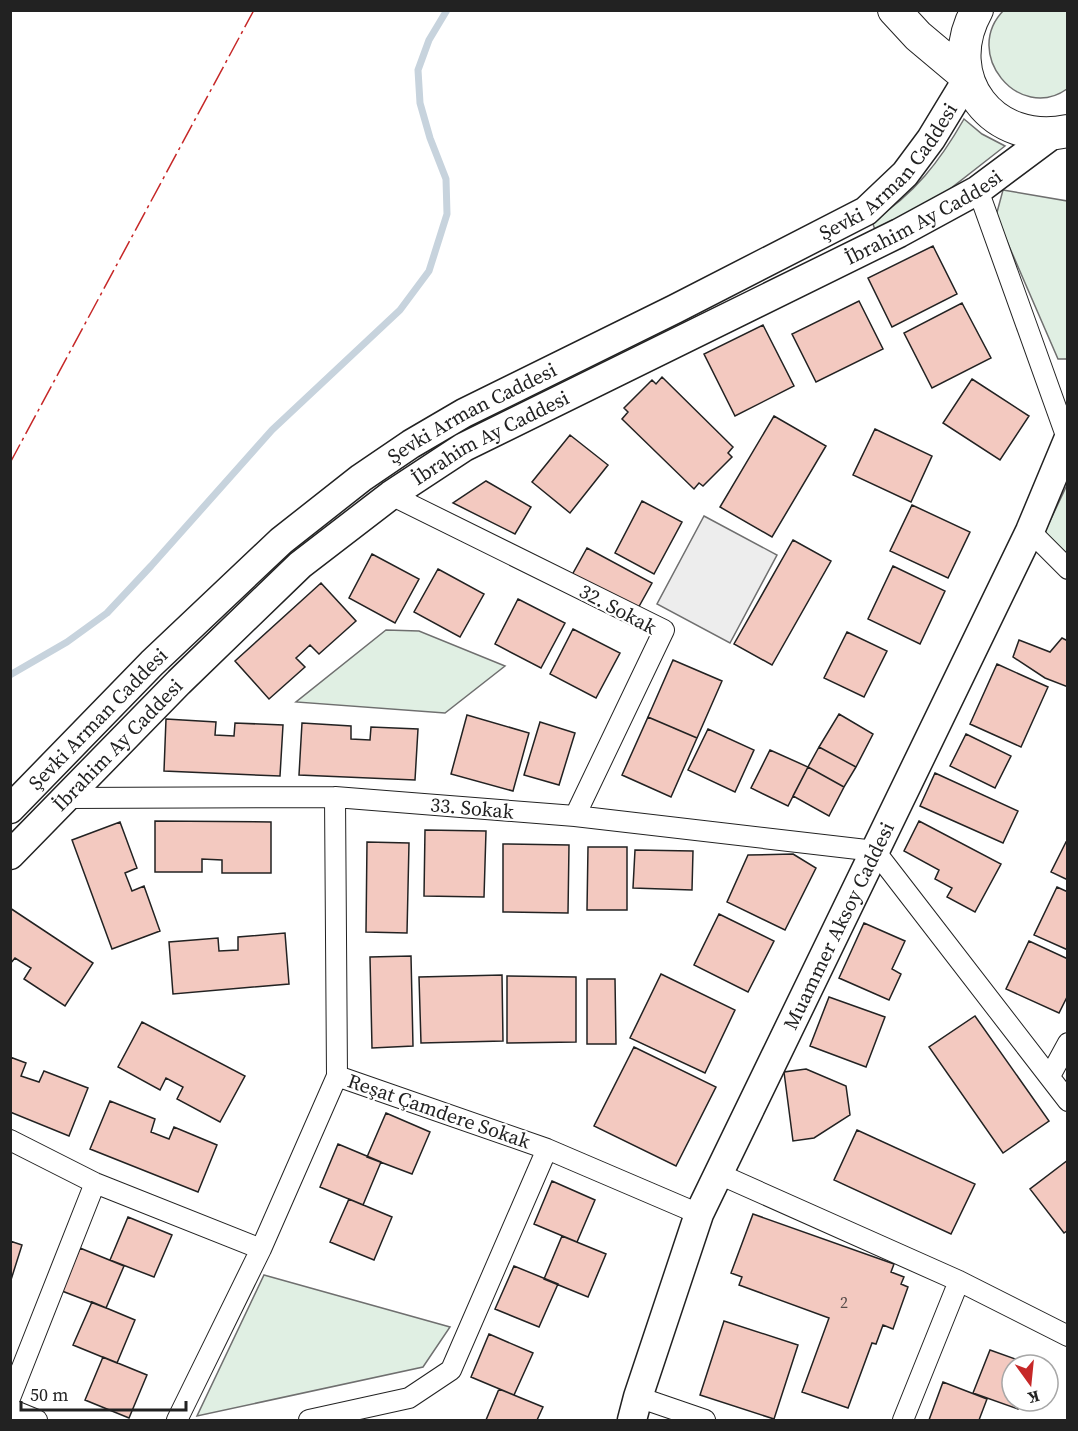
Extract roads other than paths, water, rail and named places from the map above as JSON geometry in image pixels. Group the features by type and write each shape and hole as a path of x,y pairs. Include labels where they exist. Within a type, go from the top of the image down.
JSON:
{"main road":[{"path":"894,10 918,36 968,78"},
{"path":"977,10 966,36 964,49 968,78 973,92 983,106 1004,123 1030,133 1063,134"},
{"name":"Şevki Arman Caddesi","path":"10,809 152,663 272,549 361,478 411,444 464,413 675,309 866,211 906,174 931,139 968,78"},
{"name":"İbrahim Ay Caddesi","path":"10,855 179,682 300,565 392,495 464,447 899,233 978,190 1063,134"},
{"name":"Muammer Aksoy Caddesi","path":"635,1409 699,1214 1030,531 1067,441"}],"street":[{"path":"978,190 1067,441"},
{"name":"32. Sokak","path":"392,495 664,630 575,816"},
{"path":"1030,531 1068,569"},
{"name":"33. Sokak","path":"68,798 335,797 575,816 875,851"},
{"name":"Reşat Çamdere Sokak","path":"335,797 337,1076 547,1149 699,1214"},
{"path":"875,851 1068,1101"},
{"path":"1050,1076 1068,1043"},
{"path":"177,1420 261,1249 337,1076"},
{"path":"10,1140 95,1183 261,1249"},
{"path":"309,1420 409,1398 451,1370 547,1149"},
{"path":"719,1174 959,1281 1068,1336"},
{"path":"10,1398 95,1183"},
{"path":"903,1420 959,1281"},
{"path":"10,1409 37,1420"},
{"path":"635,1409 705,1420"}],"waterway":[{"path":"10,675 67,642 107,613 272,430 400,310 429,271 447,214 446,179 430,138 420,103 418,70 429,40 447,10"}]}
